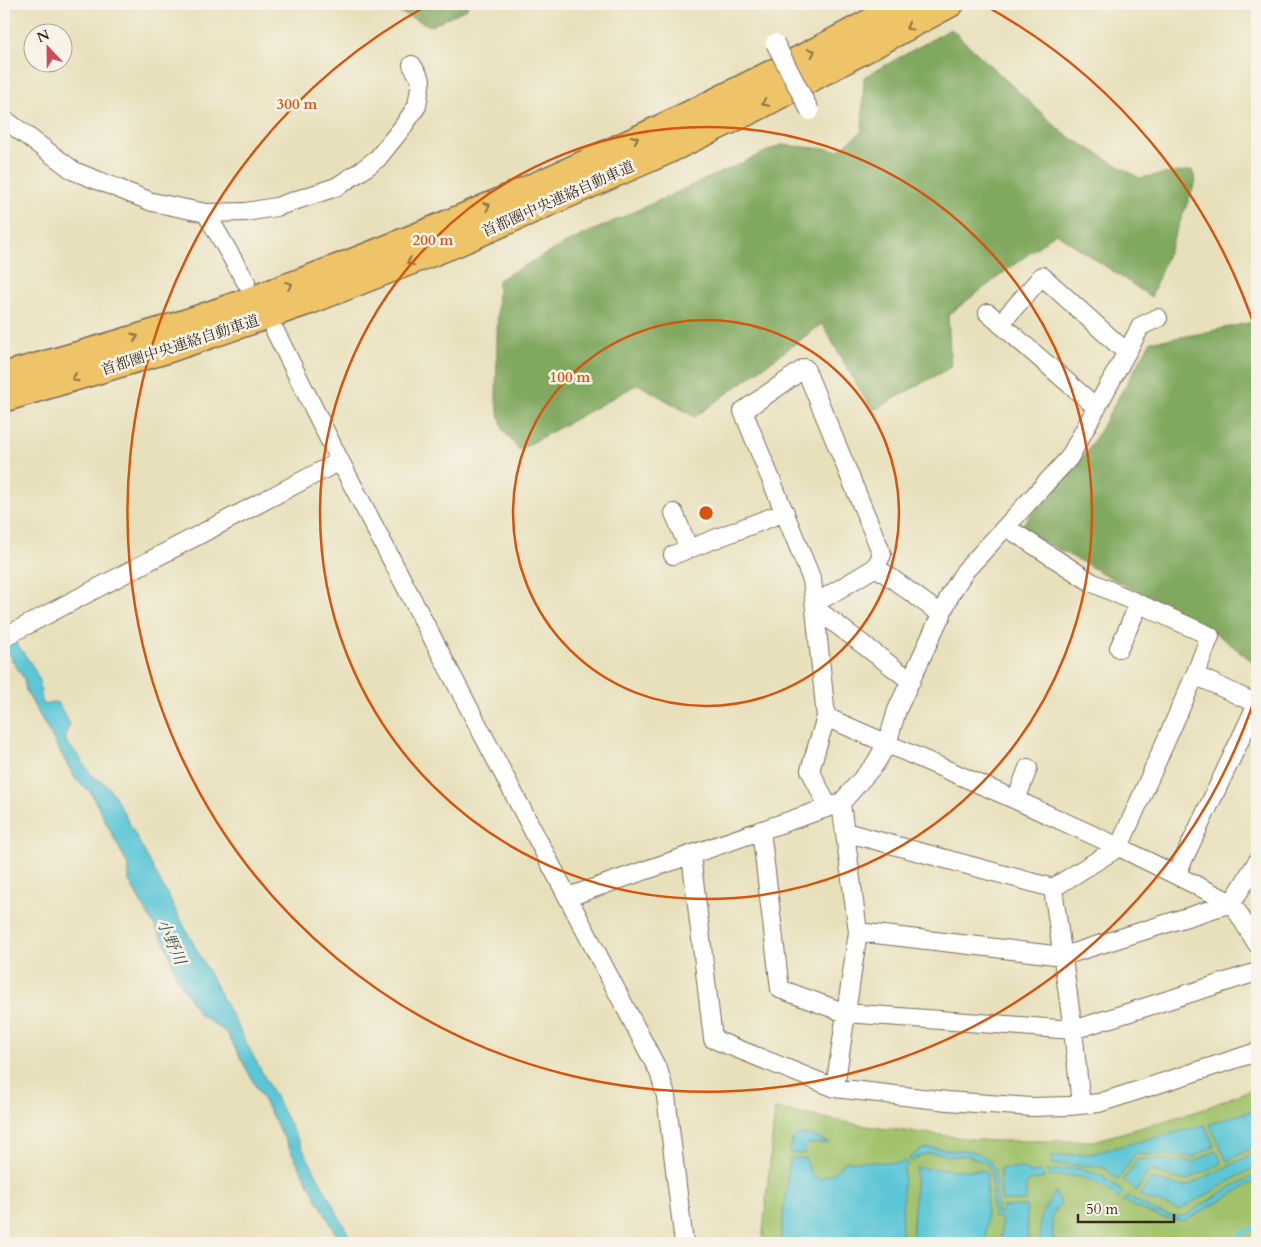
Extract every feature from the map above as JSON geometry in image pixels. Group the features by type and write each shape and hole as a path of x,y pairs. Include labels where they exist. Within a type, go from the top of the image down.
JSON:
{"highway":[{"name":"首都圏中央連絡自動車道","path":"4,375 84,353 200,317 346,264 497,201 651,132 756,81 902,4"},
{"name":"首都圏中央連絡自動車道","path":"4,399 168,350 311,301 456,244 668,151 746,113 952,4"}],"street":[{"path":"775,43 810,111"},
{"path":"4,119 74,171 152,202 206,213 246,212 276,207 336,187 378,158 417,106 421,80 412,65"},
{"path":"206,213 246,282"},
{"path":"1097,408 994,319 1042,276 1126,352"},
{"path":"568,897 834,805 875,764 888,744 897,710 942,616 951,592 965,571 1070,458 1141,326 1158,318"},
{"path":"275,331 340,461 659,1072 666,1096 684,1243"},
{"path":"815,608 822,600 876,567 882,554 805,368 743,411 812,580 826,717 810,770 834,805 845,832 858,932 835,1088"},
{"path":"4,637 340,461"},
{"path":"674,513 681,552 784,512"},
{"path":"845,832 1053,888 1119,847 1195,675 1210,636 1091,582 1006,527"},
{"path":"876,567 942,616"},
{"path":"1119,648 1139,604"},
{"path":"815,608 911,681"},
{"path":"1176,875 1257,704 1195,675"},
{"path":"826,717 902,749 1119,847 1232,903 1257,944"},
{"path":"1016,800 1028,768"},
{"path":"761,830 780,989 846,1013 1073,1030 1257,972"},
{"path":"691,855 713,1039 835,1088 947,1101 1022,1107 1081,1105 1099,1103 1257,1052"},
{"path":"858,932 1063,956 1232,903 1257,862"},
{"path":"1053,888 1073,1030 1081,1105"}],"green space":[{"path":"380,4 469,4 466,9 431,26"},
{"path":"951,29 1063,133 1139,178 1192,170 1196,181 1151,297 1056,233 948,315 951,367 872,411 822,324 695,417 638,384 519,450 503,430 496,401 498,280 570,241 781,145 839,150 862,131 864,77"},
{"path":"1257,321 1257,665 1221,637 1019,528 1089,449 1151,341 1191,335"},
{"path":"1257,1087 1257,1243 762,1243 775,1109 872,1127 991,1141 1094,1141 1201,1110"}],"water":[{"name":"小野川","path":"4,626 32,665 40,681 42,702 46,705 52,702 58,703 70,724 66,733 66,742 91,775 104,783 113,793 353,1243 341,1243 227,1033 199,1014 177,978 167,947 129,882 129,867 90,791 76,780 26,691 24,679 4,647"},
{"path":"1257,1109 1257,1145 1227,1161 1209,1124"},
{"path":"1205,1125 1214,1146 1194,1157 1135,1154 1118,1180 1106,1169 1097,1166 1053,1164 1052,1157 1094,1153"},
{"path":"808,1134 829,1143 807,1144 804,1154 790,1153 792,1139 795,1136"},
{"path":"926,1148 953,1151 964,1150 978,1153 989,1160 995,1170 997,1213 1001,1213 1002,1207 1026,1206 1028,1243 1001,1243 1001,1218 993,1217 991,1170 986,1163 966,1155 949,1157 931,1153 913,1161 909,1159 920,1150"},
{"path":"1216,1150 1222,1163 1185,1181 1149,1170 1137,1191 1123,1180 1138,1159 1194,1162"},
{"path":"1257,1152 1257,1167 1179,1210 1139,1196 1151,1179 1185,1187"},
{"path":"790,1157 806,1159 812,1176 820,1179 835,1172 845,1161 900,1163 904,1161 908,1164 904,1168 901,1243 780,1243"},
{"path":"916,1168 987,1171 986,1243 912,1243"},
{"path":"1000,1168 1022,1168 1031,1173 1041,1172 1045,1178 1032,1180 1026,1185 1026,1201 1001,1201"},
{"path":"1077,1168 1100,1175 1123,1192 1118,1199 1102,1186 1087,1179 1070,1176 1050,1177 1047,1171"},
{"path":"1257,1174 1257,1180 1185,1221 1158,1217 1122,1201 1128,1197 1154,1211 1173,1216 1184,1216 1231,1187"},
{"path":"1055,1192 1061,1204 1052,1215 1053,1238 1061,1243 1040,1243 1040,1221"}],"waterway":[{"path":"1225,1243 1257,1226"}]}
